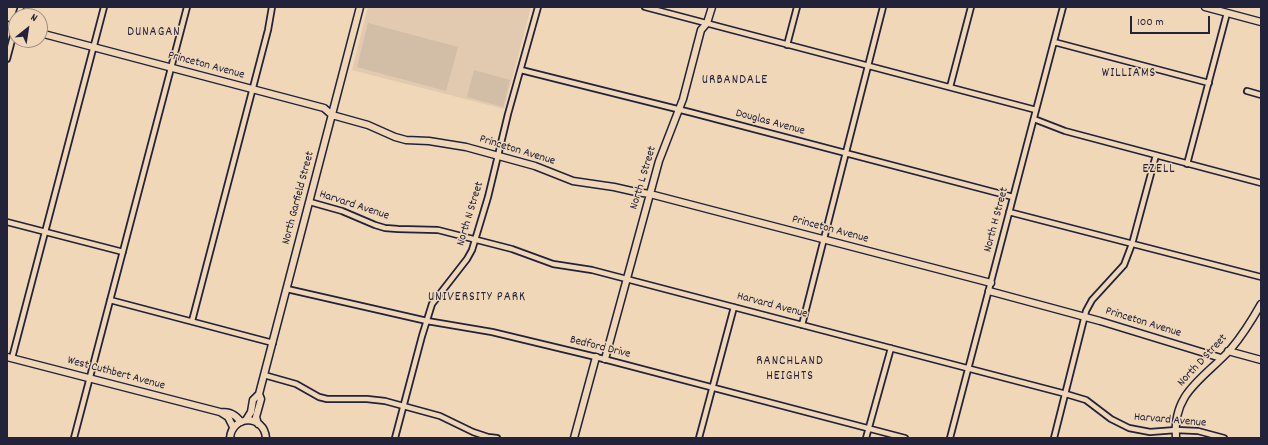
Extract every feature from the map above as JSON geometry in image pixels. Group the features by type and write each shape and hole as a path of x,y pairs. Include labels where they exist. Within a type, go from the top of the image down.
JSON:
{"street":[{"path":"10,358 45,232 104,7"},
{"path":"74,438 187,7"},
{"path":"192,322 268,30 272,7"},
{"name":"North Garfield Street","path":"259,394 360,7"},
{"name":"North N Street","path":"395,438 432,304 467,259 472,250 538,7"},
{"path":"645,7 1036,110"},
{"name":"North L Street","path":"605,359 659,160 679,110 701,30 707,23 712,7"},
{"path":"788,45 797,7"},
{"path":"802,325 883,7"},
{"path":"950,88 971,7"},
{"name":"North H Street","path":"950,438 1063,7"},
{"path":"1205,7 1261,22"},
{"path":"1187,164 1227,13"},
{"name":"Princeton Avenue","path":"48,35 324,108 332,115 368,125 398,138 466,147 535,166 573,181 614,186 650,194 991,283"},
{"path":"1054,42 1209,83"},
{"path":"7,59 10,48"},
{"name":"Douglas Avenue","path":"521,70 1013,197"},
{"path":"1247,91 1261,95"},
{"path":"1034,119 1065,131 1261,183"},
{"path":"1054,438 1086,311 1092,300 1124,265 1132,244 1156,155"},
{"name":"Harvard Avenue","path":"310,202 342,211 385,228 398,230 438,230 475,239 512,249 553,264 592,270 1066,394 1086,400 1111,419 1129,428 1150,432 1176,430 1198,431 1224,438"},
{"path":"1009,212 1261,277"},
{"path":"7,222 123,252"},
{"name":"Bedford Drive","path":"287,289 427,321 492,332 605,359 905,438"},
{"name":"Princeton Avenue","path":"989,291 1085,317 1221,358"},
{"path":"110,300 273,343"},
{"name":"North D Street","path":"1176,438 1178,411 1187,393 1196,382 1228,352 1246,329 1261,304"},
{"path":"699,438 734,307"},
{"path":"866,438 891,348"},
{"path":"1228,352 1261,360"},
{"path":"574,438 596,357"},
{"name":"West Cuthbert Avenue","path":"10,358 220,412 228,412 236,415 243,421"},
{"path":"264,375 296,384 327,400 367,399 386,401 440,416 474,432 488,437 497,438"},
{"path":"230,438 230,432 233,427 243,421 251,412 253,400 259,394 261,399 256,417 258,424"},
{"path":"220,412 228,417 233,427"},
{"path":"243,421 254,420 263,429 266,438"}],"shaded area":[{"path":"368,7 531,7 504,109 352,70"},
{"path":"368,23 458,47 446,91 357,67"},
{"path":"474,70 510,80 503,107 467,97"}],"district":[{"name":"DUNAGAN","path":"154,33"},
{"name":"WILLIAMS","path":"1129,74"},
{"name":"URBANDALE","path":"735,81"},
{"name":"EZELL","path":"1159,170"},
{"name":"UNIVERSITY PARK","path":"477,298"},
{"name":"RANCHLAND HEIGHTS","path":"790,370"}]}
